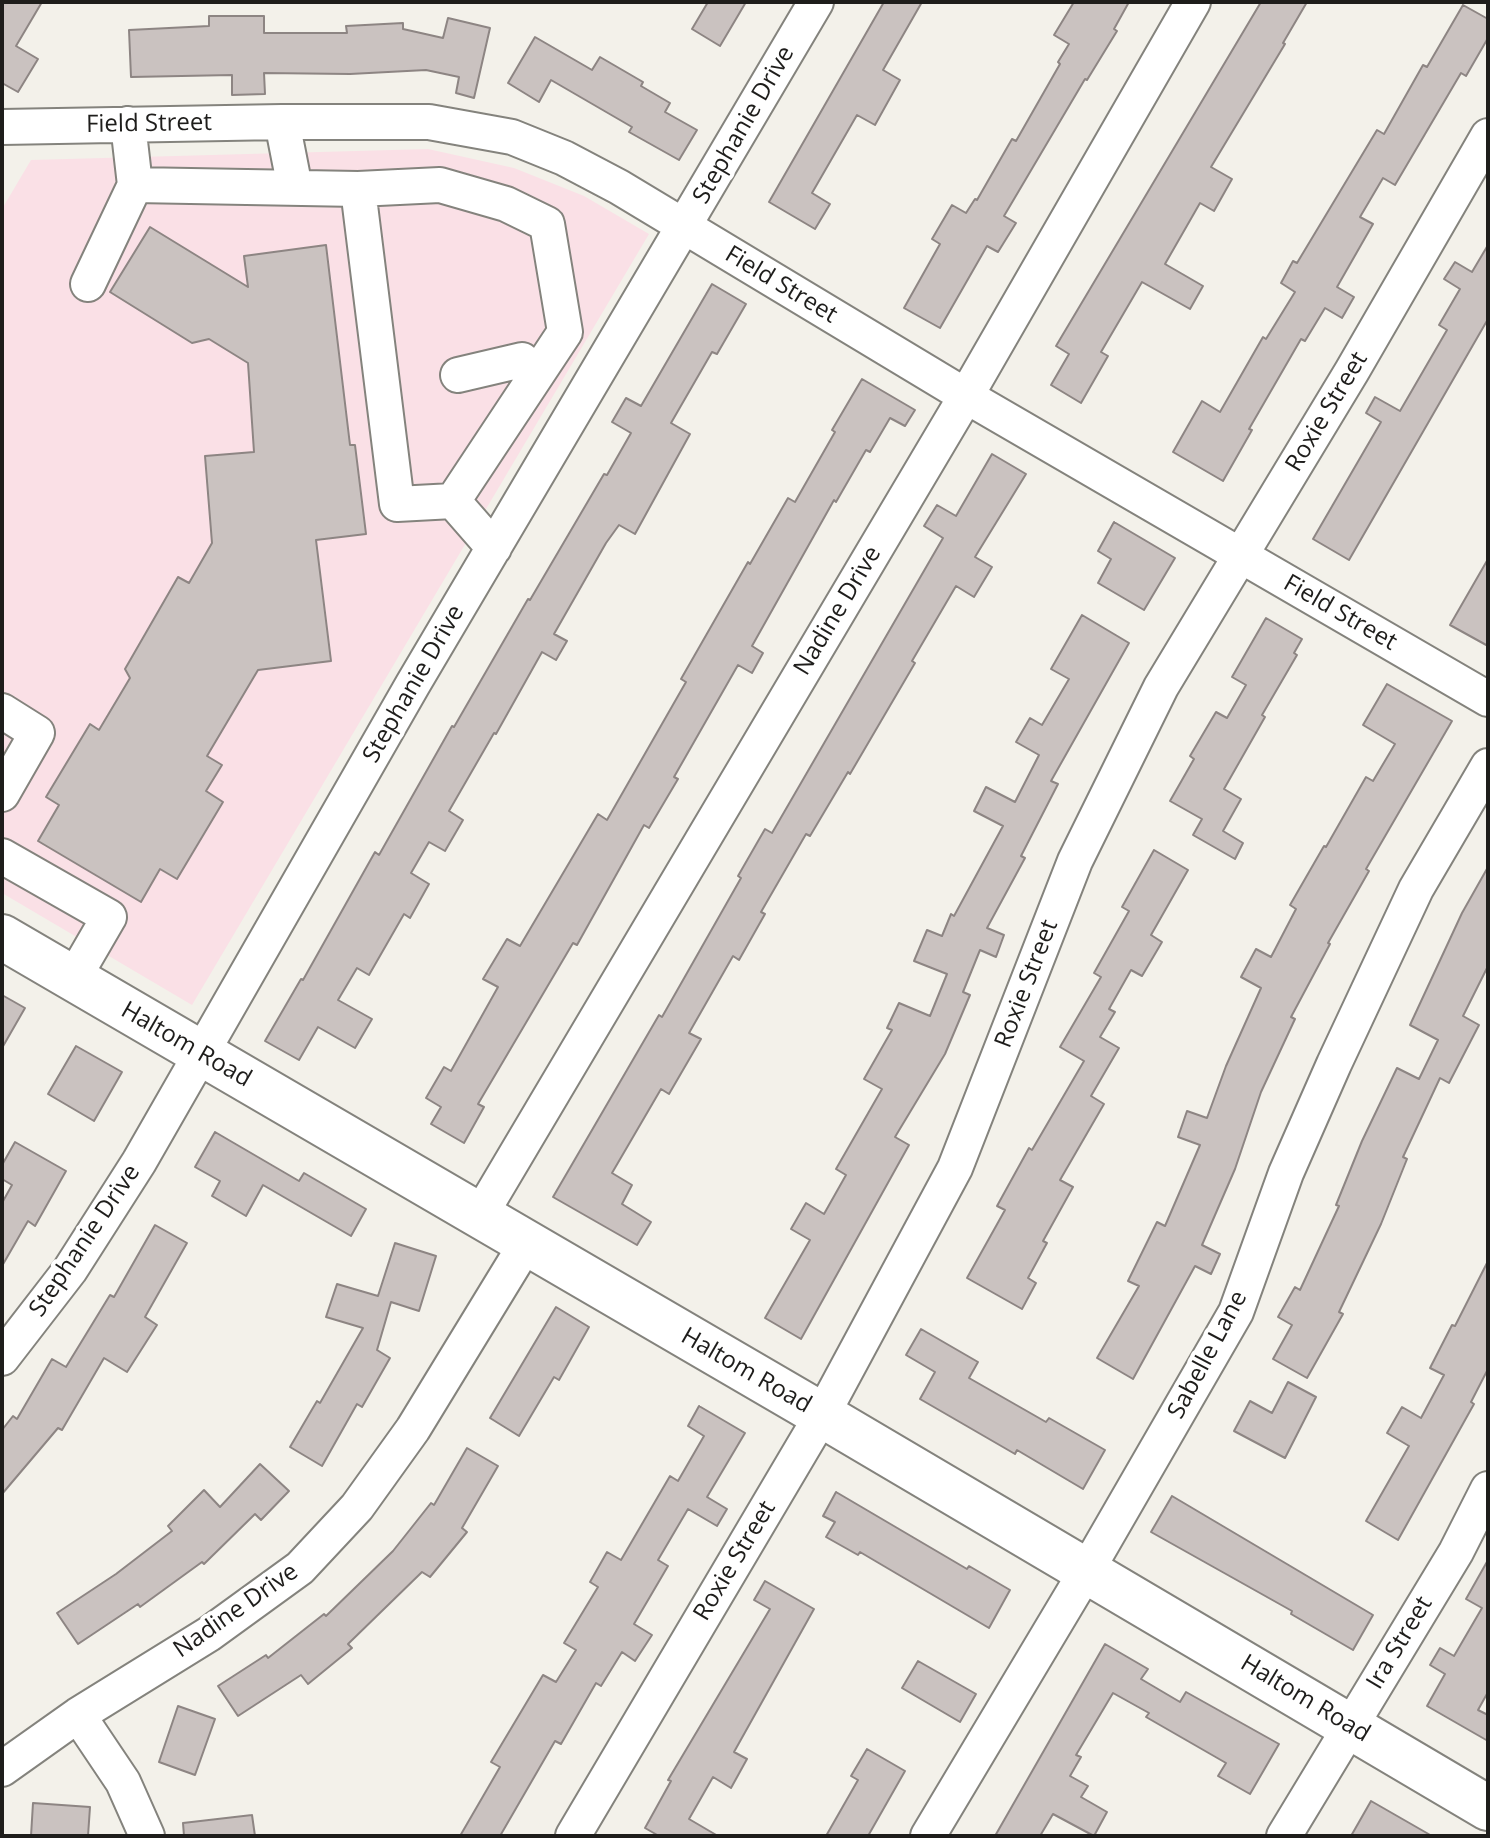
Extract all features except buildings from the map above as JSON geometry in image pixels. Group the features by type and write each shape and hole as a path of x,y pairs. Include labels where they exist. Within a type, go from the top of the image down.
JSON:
{"main road":[{"name":"Haltom Road","path":"2,937 1087,1570 1488,1808"}],"street":[{"name":"Stephanie Drive","path":"2,1358 70,1270 139,1162 494,548 816,2"},
{"name":"Nadine Drive","path":"479,1217 966,396 1193,2"},
{"path":"282,122 295,188"},
{"name":"Field Street","path":"2,127 429,122 512,137 564,158 619,187 966,396 1488,699"},
{"path":"88,284 135,185 128,124"},
{"name":"Roxie Street","path":"573,1836 822,1415 955,1168 1075,861 1161,687 1488,136"},
{"path":"135,185 358,189 440,185 506,204 547,224 565,332 453,501"},
{"path":"358,189 397,504 453,501"},
{"path":"458,375 522,360"},
{"path":"453,501 494,548"},
{"path":"2,711 37,733 2,794"},
{"name":"Sabelle Lane","path":"928,1836 1236,1312 1286,1173 1334,1064 1416,889 1488,766"},
{"path":"2,856 109,917 73,979"},
{"name":"Nadine Drive","path":"2,1769 78,1715 209,1634 300,1568 357,1507 413,1429 526,1244"},
{"name":"Ira Street","path":"1284,1836 1456,1552 1488,1489"},
{"path":"78,1715 123,1782 147,1836"}],"shaded area":[{"path":"428,149 514,168 584,196 649,234 192,1005 2,893 2,209 31,160"}]}
